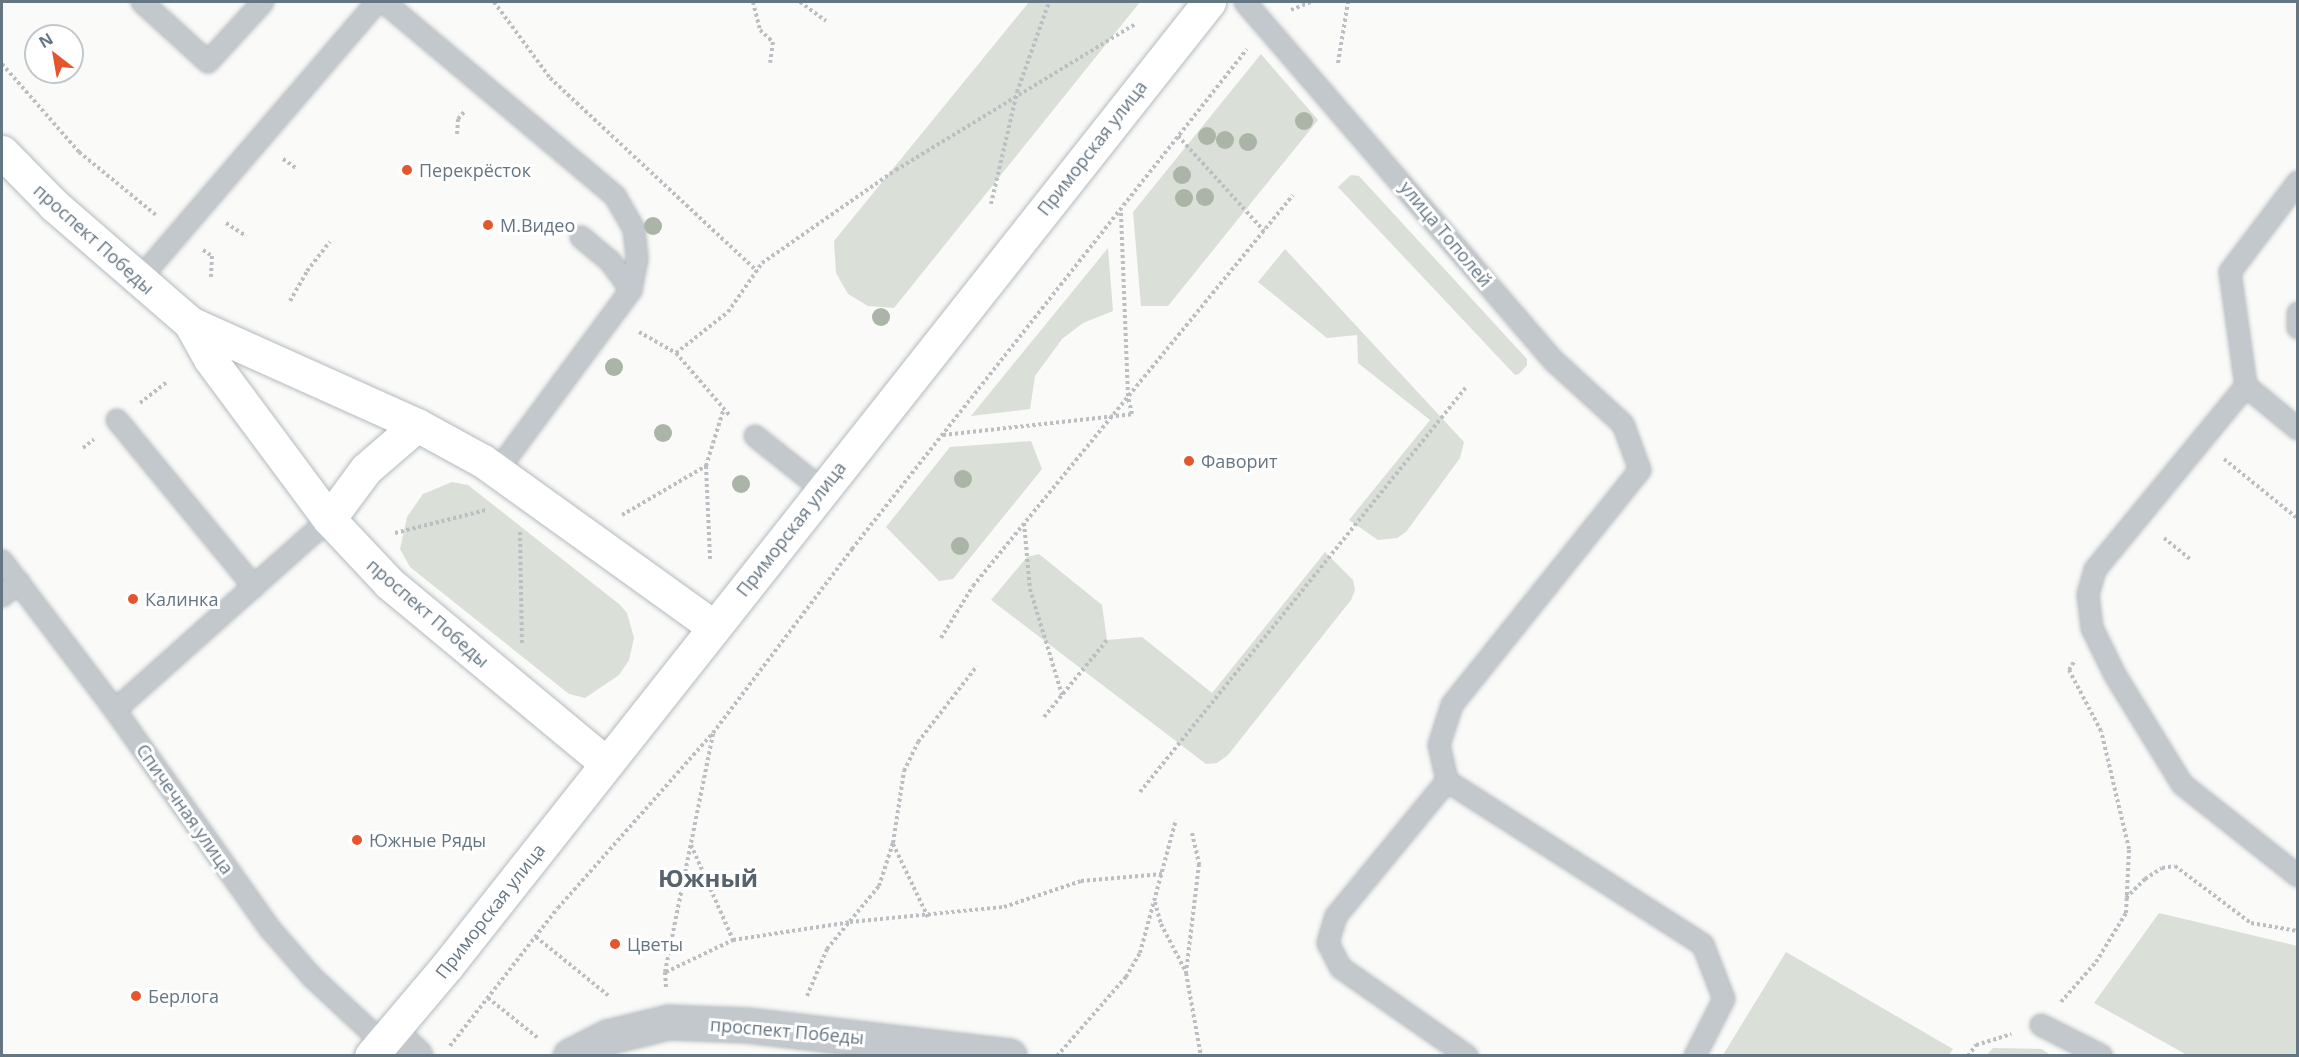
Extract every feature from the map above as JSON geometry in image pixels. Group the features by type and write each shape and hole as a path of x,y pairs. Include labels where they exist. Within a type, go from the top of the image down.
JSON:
{"street":[{"name":"Приморская улица","path":"401,1048 606,763 1209,2"},
{"name":"проспект Победы","path":"2,152 138,281 190,323 417,425 497,471 714,627"},
{"name":"проспект Победы","path":"190,323 210,359 329,519 389,583 606,763"},
{"path":"329,519 366,469 417,425"},
{"name":"проспект Победы","path":"556,1048 653,1026 798,1031 1009,1056"}],"lane":[{"path":"142,2 208,62 263,2"},
{"path":"138,281 377,2"},
{"path":"384,2 615,196 634,229 637,259 631,290 615,316 497,471"},
{"name":"улица Тополей","path":"1245,2 1332,100 1555,362 1623,424 1640,470 1452,705 1439,745 1447,781"},
{"path":"2298,182 2230,273 2246,386 2298,429"},
{"path":"581,237 610,261 631,290"},
{"path":"2298,313 2298,328"},
{"path":"2246,386 2095,570 2088,595 2092,628 2115,675 2182,784 2298,876"},
{"path":"125,415 254,587"},
{"path":"755,436 823,490"},
{"path":"115,710 329,519"},
{"name":"Спичечная улица","path":"2,561 115,710 271,930 312,977 401,1048"},
{"path":"2,596 19,582"},
{"path":"1467,1056 1341,968 1328,943 1336,916 1447,781 1703,945 1724,999 1695,1056"},
{"path":"2041,1025 2102,1056"}],"path":[{"path":"494,2 550,78 757,271"},
{"path":"753,2 760,30 773,42 770,63"},
{"path":"800,2 826,21"},
{"path":"991,204 1017,92 1049,2"},
{"path":"1332,100 1348,2"},
{"path":"676,353 728,312 762,263 896,170 1017,92 1135,24"},
{"path":"401,1048 488,998 536,937 713,733 943,435 1241,56"},
{"path":"2,64 79,152 157,215"},
{"path":"457,135 458,119"},
{"path":"1178,136 1264,231"},
{"path":"941,638 974,586 1024,522 1293,195"},
{"path":"943,435 1132,414 1128,396 1121,209"},
{"path":"223,221 246,236"},
{"path":"290,302 307,271 330,242"},
{"path":"211,277 212,256"},
{"path":"615,316 676,353 723,411 755,436"},
{"path":"125,415 166,383"},
{"path":"1140,792 1467,386"},
{"path":"710,559 706,466 723,411"},
{"path":"2200,440 2298,519"},
{"path":"590,538 643,500 706,466"},
{"path":"401,531 496,508"},
{"path":"1024,522 1030,589 1062,695"},
{"path":"519,523 522,653"},
{"path":"2164,538 2190,559"},
{"path":"1968,1056 1976,1045 2041,1025 2096,962 2126,913 2129,849 2101,731 2069,670 2092,628"},
{"path":"1044,717 1107,640"},
{"path":"798,1031 811,982 827,949 879,886 893,843 904,771 918,742 977,666"},
{"path":"536,937 615,1001 653,1026 713,733"},
{"path":"1057,1056 1126,977 1140,953 1176,820"},
{"path":"1186,973 1199,864 1192,833"},
{"path":"690,843 734,940"},
{"path":"893,843 928,917"},
{"path":"2126,899 2145,879 2162,868 2175,867 2251,923 2298,931"},
{"path":"665,972 734,940 850,922 928,917 1004,907 1081,881 1163,874"},
{"path":"1155,902 1161,924 1186,973 1201,1056"},
{"path":"488,998 556,1048"}],"shaded area":[{"path":"1029,2 1140,2 894,308 868,306 848,294 836,273 834,241"},
{"path":"1261,54 1318,120 1168,306 1141,306 1133,212"},
{"path":"1351,175 1359,176 1527,359 1527,365 1519,374 1515,375 1338,187"},
{"path":"1108,248 1113,311 1083,323 1062,339 1035,376 1030,409 971,416"},
{"path":"1285,249 1464,442 1460,458 1406,532 1397,538 1378,540 1349,520 1430,420 1358,363 1357,335 1327,338 1258,282"},
{"path":"1031,441 1042,469 953,579 939,581 886,527 950,447"},
{"path":"452,482 468,485 619,604 627,613 634,638 629,660 619,675 585,698 569,694 410,567 400,549 407,517 423,494"},
{"path":"1325,552 1353,580 1355,590 1351,600 1228,755 1217,763 1206,764 991,600 1027,557 1039,554 1102,605 1107,640 1142,637 1212,693"},
{"path":"2159,913 2297,946 2297,1055 2187,1055 2094,1003"},
{"path":"1786,952 1953,1049 1948,1056 1723,1055"},
{"path":"1993,1048 2042,1049 2050,1055 1987,1055"}],"place":[{"name":"Перекрёсток","path":"407,170"},
{"name":"М.Видео","path":"488,225"},
{"name":"Фаворит","path":"1189,461"},
{"name":"Калинка","path":"133,599"},
{"name":"Южные Ряды","path":"357,840"},
{"name":"Цветы","path":"615,944"},
{"name":"Берлога","path":"136,996"}],"district":[{"name":"Южный","path":"708,878"}]}
